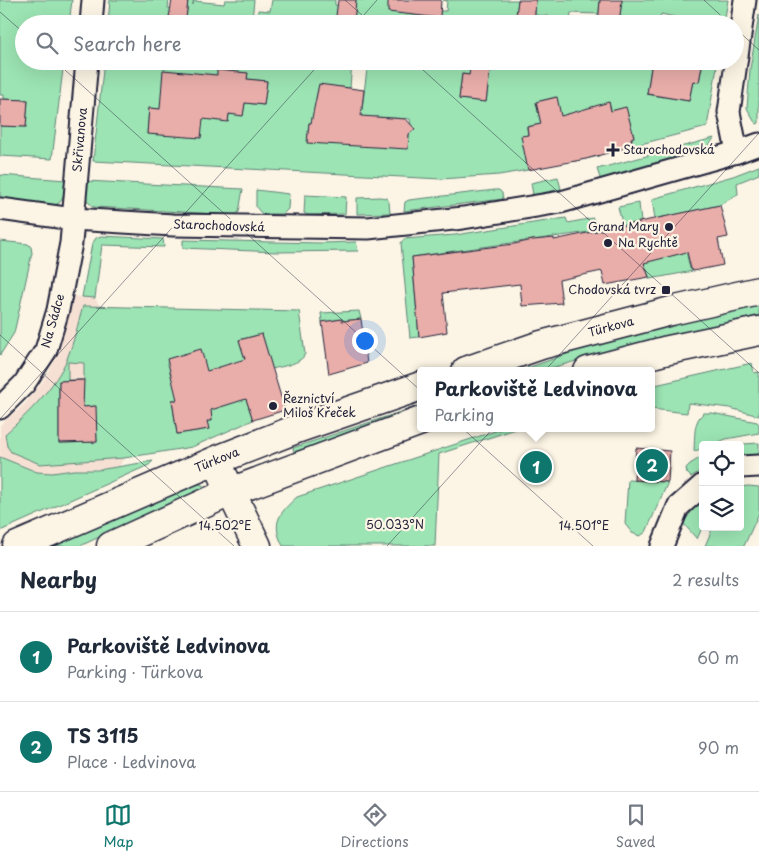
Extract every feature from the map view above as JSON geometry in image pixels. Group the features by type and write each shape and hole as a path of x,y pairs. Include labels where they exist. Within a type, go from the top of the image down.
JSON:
{"main road":[{"name":"Türkova","path":"478,367 541,345 671,311 759,291"},
{"path":"603,367 664,351 759,330"},
{"name":"Türkova","path":"17,546 217,460 299,428 417,387"},
{"path":"111,546 230,492 417,422"},
{"path":"217,460 230,492 258,546"}],"street":[{"path":"92,15 93,0"},
{"path":"743,15 745,0"},
{"name":"Skřivanova","path":"73,219 86,70"},
{"path":"735,70 729,112 738,152"},
{"name":"Starochodovská","path":"0,210 73,219 173,225 368,228 463,218 561,202 738,152 759,144"},
{"name":"Na Sádce","path":"0,408 24,384 46,350 60,301 71,243 73,219"},
{"path":"744,467 759,466"},
{"path":"662,546 678,507 702,486"}],"shaded area":[{"path":"73,296 95,298 100,306 124,458 119,467 52,473 37,472 0,457 0,425 24,405 43,381 59,353"}],"green space":[{"path":"0,0 72,0 70,15 15,15 15,70 63,70 52,159 0,156 0,126 26,127 28,100 4,99 4,95 0,95"},
{"path":"110,0 169,0 168,8 174,9 170,15 109,15"},
{"path":"188,0 193,0 193,5 194,1 224,4 225,0 254,0 252,15 186,15"},
{"path":"272,0 335,0 335,5 342,6 341,15 258,15 258,10 270,11"},
{"path":"356,0 401,0 399,13 415,15 355,15"},
{"path":"443,0 518,0 516,15 439,15 440,11 446,11 447,1"},
{"path":"536,0 600,0 599,14 535,15"},
{"path":"622,0 728,0 726,15 620,15"},
{"path":"759,15 759,123 757,124 747,108 750,69"},
{"path":"103,70 218,70 351,70 350,88 319,85 316,99 333,102 319,123 309,123 307,142 360,125 367,70 651,70 647,94 689,101 693,81 699,82 701,70 716,70 707,127 633,146 632,138 634,136 628,116 625,116 623,108 611,111 609,102 597,147 599,156 571,162 556,97 536,102 541,124 527,127 528,135 522,137 528,170 499,175 441,179 93,161","holes":["218,70 247,73 247,79 267,81 264,105 245,103 243,115 229,114 228,122 205,89 147,134 149,108 160,109 217,76","490,72 486,102 459,99 462,74","375,117 410,119 412,131 409,134 408,149"]},
{"path":"714,138 706,150 601,181 597,169"},
{"path":"759,166 759,174 737,183 738,194 720,205 655,219 652,199 733,176"},
{"path":"0,175 66,180 64,196 59,203 48,206 0,200"},
{"path":"558,177 561,189 533,195 531,183"},
{"path":"86,181 243,189 239,212 235,215 94,207 86,199"},
{"path":"256,190 289,194 288,209 283,214 262,214 256,207"},
{"path":"499,190 502,193 503,199 404,211 405,202 409,200"},
{"path":"305,195 346,197 345,214 308,215 304,213"},
{"path":"357,198 386,198 389,202 390,213 357,214"},
{"path":"639,203 641,222 623,226 618,207"},
{"path":"566,218 568,223 593,218 596,231 412,257 419,337 410,338 401,243 404,239 455,235"},
{"path":"101,236 163,239 164,247 102,245 95,298 82,297 92,244 96,238"},
{"path":"183,240 356,242 358,251 277,252 183,248"},
{"path":"0,241 28,244 31,247 32,253 14,333 0,355"},
{"path":"685,246 690,269 693,271 650,279 644,263"},
{"path":"759,304 759,315 752,317 636,344 555,367 530,367 587,347"},
{"path":"83,306 299,311 305,354 296,362 272,369 262,334 239,340 245,359 246,399 253,420 192,447 124,458 40,464 11,452 7,446 5,434 32,409 62,369 74,339","holes":["68,362 84,363 84,380 68,380","82,380 83,407 95,406 97,442 59,443 59,381","203,396 209,401 212,420 207,421 208,429 177,434 172,400"]},
{"path":"359,311 361,319 342,321 341,319 322,322 321,313"},
{"path":"752,363 754,373 759,372 759,416 730,408 688,403 687,413 655,409 655,385"},
{"path":"417,406 417,410 294,452 293,448"},
{"path":"704,413 712,413 757,422 759,424 759,433 721,441 699,441 699,450 695,451 695,429 700,416"},
{"path":"492,432 507,432 439,454 435,546 283,546 279,538 277,525 281,513 297,497"},
{"path":"759,443 759,455 744,456 744,444"},
{"path":"0,457 37,472 52,473 74,470 98,470 153,461 149,465 0,531"},
{"path":"699,458 699,472 691,477 687,473 686,468"},
{"path":"628,480 668,482 646,532 640,536 632,533 625,524"},
{"path":"200,484 204,486 202,489 80,546 47,546 176,488"},
{"path":"744,486 759,487 759,513 744,546 705,546 711,531 744,531"},
{"path":"699,501 699,531 701,531 697,539 683,523"}],"building":[{"path":"172,0 188,0 186,15 169,15"},
{"path":"338,0 356,0 355,15 336,15"},
{"path":"388,0 441,0 440,15 414,15 388,12"},
{"path":"518,0 536,0 535,15 516,15"},
{"path":"600,0 622,0 620,15 599,15"},
{"path":"163,70 217,75 217,70 248,73 247,79 267,81 264,105 245,103 243,116 229,114 228,122 203,119 201,138 147,134 149,108 160,109"},
{"path":"470,70 490,71 486,102 459,99 462,74 469,75"},
{"path":"651,70 701,70 699,82 693,81 689,101 647,94"},
{"path":"319,84 364,90 361,116 406,119 415,129 409,134 408,149 307,143 309,123 311,123"},
{"path":"557,97 561,116 609,102 611,111 626,107 634,137 631,138 633,146 586,159 528,170 521,136 528,135 527,127 541,124 536,102"},
{"path":"0,99 28,100 26,127 0,126"},
{"path":"720,205 728,237 718,239 723,265 693,271 687,252 644,263 649,277 605,285 602,271 559,280 562,303 522,306 520,284 443,293 447,332 419,337 412,257 533,240 554,238 554,240"},
{"path":"342,319 342,321 361,319 367,363 329,374 322,322"},
{"path":"262,334 285,410 253,420 246,399 211,410 212,421 207,421 209,429 177,434 172,400 177,400 167,359 201,349 207,371 245,359 239,340"},
{"path":"84,380 83,407 96,406 97,442 59,443 59,381"},
{"path":"636,448 670,451 668,482 634,480"}],"place":[{"name":"Starochodovská","path":"613,150"},
{"name":"Grand Mary","path":"669,227"},
{"name":"Na Rychtě","path":"608,243"},
{"name":"Chodovská tvrz","path":"666,290"},
{"name":"Řeznictví Miloš Křeček","path":"273,406"},
{"name":"TS 3115","path":"652,465"},
{"name":"Parkoviště Ledvinova","path":"536,467"}]}
